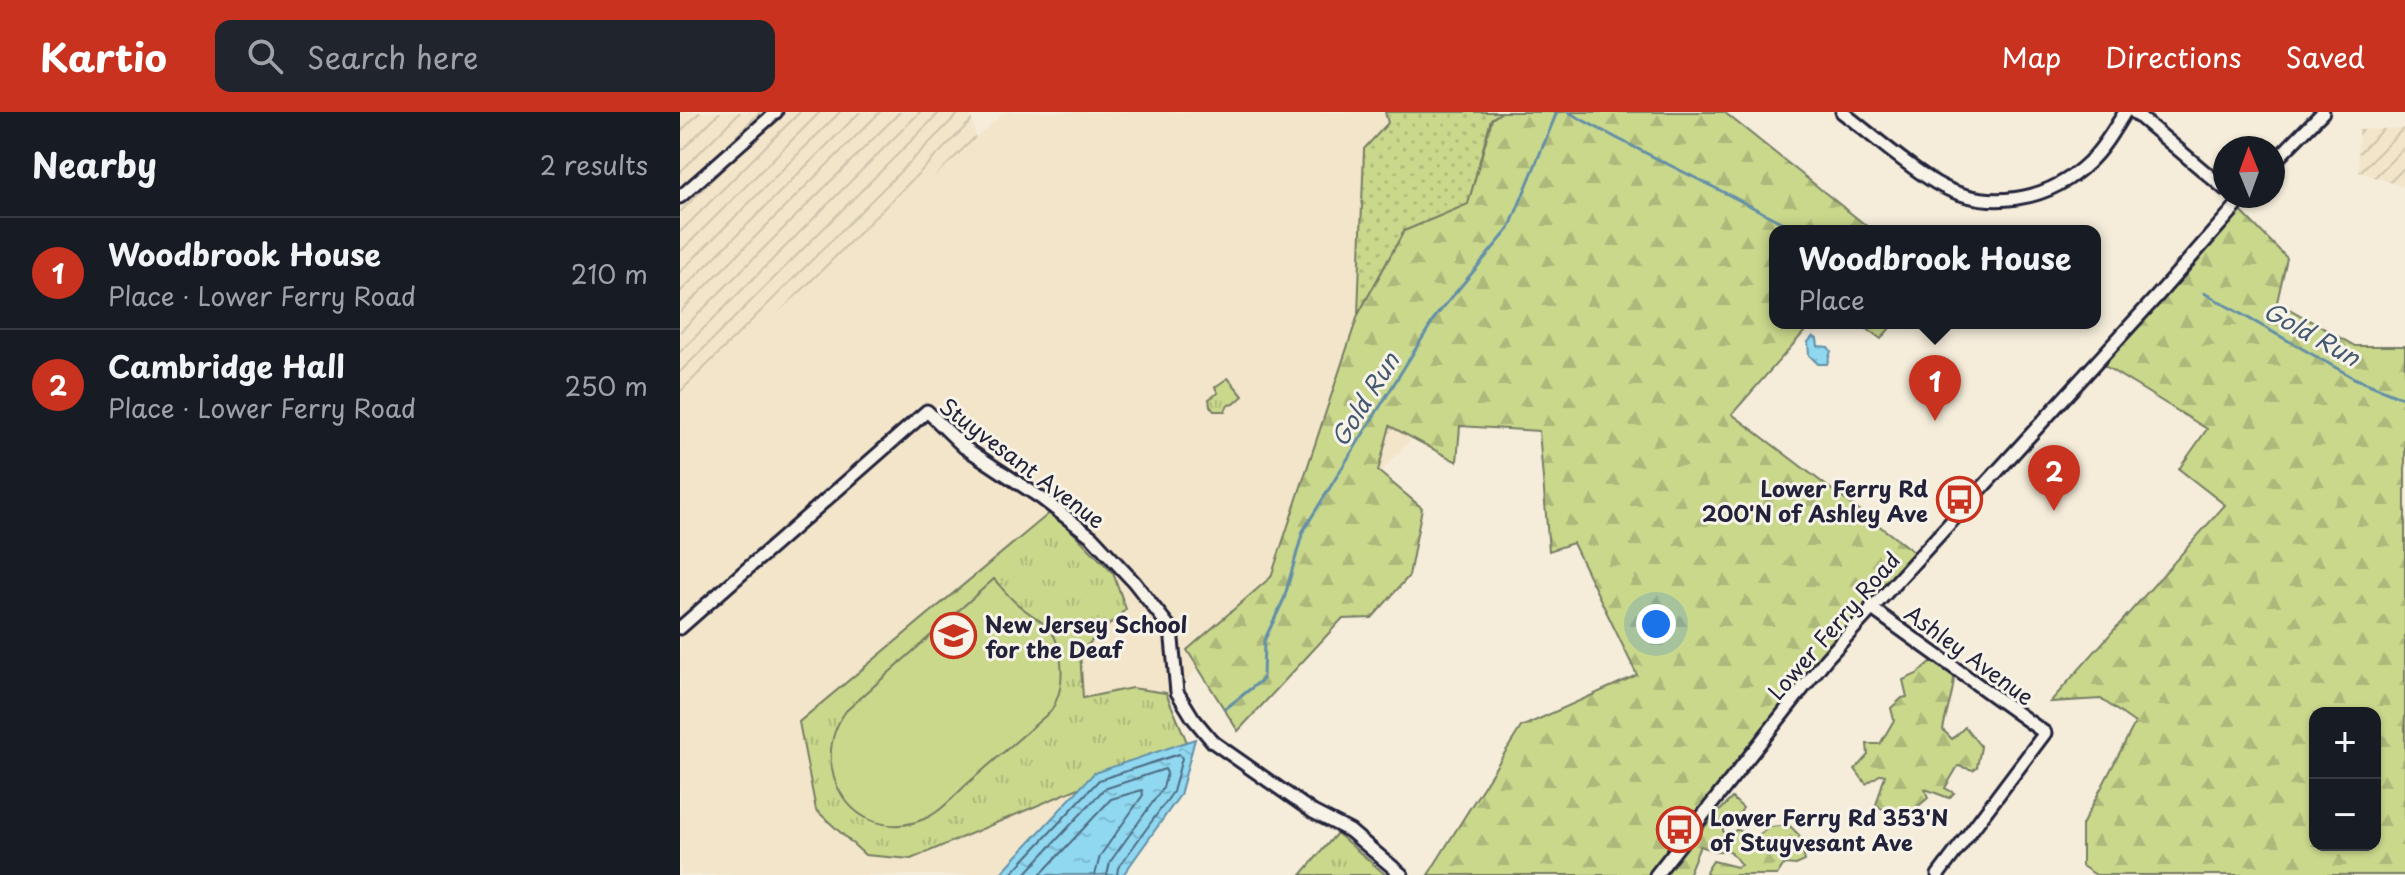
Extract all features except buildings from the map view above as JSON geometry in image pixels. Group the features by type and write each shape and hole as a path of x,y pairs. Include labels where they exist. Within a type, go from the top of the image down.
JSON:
{"street":[{"path":"680,197 776,112"},
{"path":"1842,112 1934,182 1971,197 1999,200 2046,191 2077,174 2100,151 2125,112"},
{"path":"2134,112 2213,179"},
{"path":"2285,151 2323,112"},
{"name":"Lower Ferry Road","path":"1656,875 1789,705 1871,608 2139,317 2231,208"},
{"name":"Stuyvesant Avenue","path":"680,628 927,411 964,447 1041,498 1092,537 1134,582 1171,629 1177,692 1213,742 1313,812 1350,831 1402,875"},
{"name":"Ashley Avenue","path":"1871,608 2045,733 1938,875"}],"shaded area":[{"path":"680,112 970,112 976,140 680,398"},
{"name":"New Jersey School for the Deaf","path":"1005,112 1693,112 1706,122 1006,875 680,875 680,398"},
{"path":"2405,128 2405,187 2359,172 2358,130"}],"green space":[{"path":"1385,112 1502,112 1491,119 1468,205 1404,231 1358,315 1364,149 1388,123"},
{"path":"1502,112 1724,112 1865,225 1769,225 1769,329 1807,329 1732,414 1919,556 1651,875 1428,875 1521,727 1637,675 1573,543 1549,551 1539,431 1460,426 1457,462 1390,426 1378,471 1422,508 1409,576 1372,618 1342,619 1238,731 1187,650 1271,577 1358,315 1404,231 1468,204 1492,119"},
{"path":"2232,208 2238,208 2287,258 2277,302 2355,346 2405,346 2405,875 2096,875 2082,866 2082,825 2135,723 2101,699 2050,702 2225,505 2179,469 2207,429 2100,363"},
{"path":"1867,329 1889,329 1881,339"},
{"path":"1228,378 1243,396 1228,405 1225,411 1214,411 1209,399 1218,393 1215,387"},
{"path":"1052,511 1113,573 1126,609 1080,652 1083,698 1132,688 1166,693 1187,742 911,859 865,855 816,810 799,722"},
{"path":"994,579 1056,639 1062,676 1059,694 1051,711 930,816 899,825 877,822 858,813 843,797 834,778 831,756 834,733 846,711"},
{"path":"1932,661 1954,673 1943,730 1952,739 1965,727 1981,747 1977,767 1973,770 1958,766 1945,788 1954,793 1949,798 1925,789 1928,798 1902,820 1876,805 1885,775 1881,774 1866,784 1855,769 1868,755 1867,744 1880,744 1894,720 1891,708 1907,697 1903,680 1917,674"},
{"path":"1732,798 1743,808 1738,816 1723,823 1723,832 1728,838 1737,829 1745,834 1747,843 1770,827 1789,825 1799,835 1805,861 1796,865 1784,864 1777,875 1708,875 1706,872 1713,861 1737,867 1741,865 1730,851 1700,846 1688,875 1659,875"},
{"path":"1337,833 1386,875 1301,875"}],"water":[{"path":"1813,336 1818,346 1828,347 1831,351 1827,364 1818,364 1809,355 1808,342"},
{"path":"1195,739 1180,795 1123,875 999,875 1094,773"}],"waterway":[{"name":"Gold Run","path":"1225,709 1263,679 1264,641 1284,599 1303,531 1436,316 1509,229 1557,112"},
{"name":"Gold Run","path":"1568,112 1786,225"},
{"name":"Gold Run","path":"2204,293 2354,378 2405,399"}],"place":[{"name":"Woodbrook House","path":"1935,421"},
{"name":"Lower Ferry Rd 200'N of Ashley Ave","path":"1959,500"},
{"name":"Cambridge Hall","path":"2054,511"},
{"name":"New Jersey School for the Deaf","path":"954,636"},
{"name":"Lower Ferry Rd 353'N of Stuyvesant Ave","path":"1679,829"}]}
